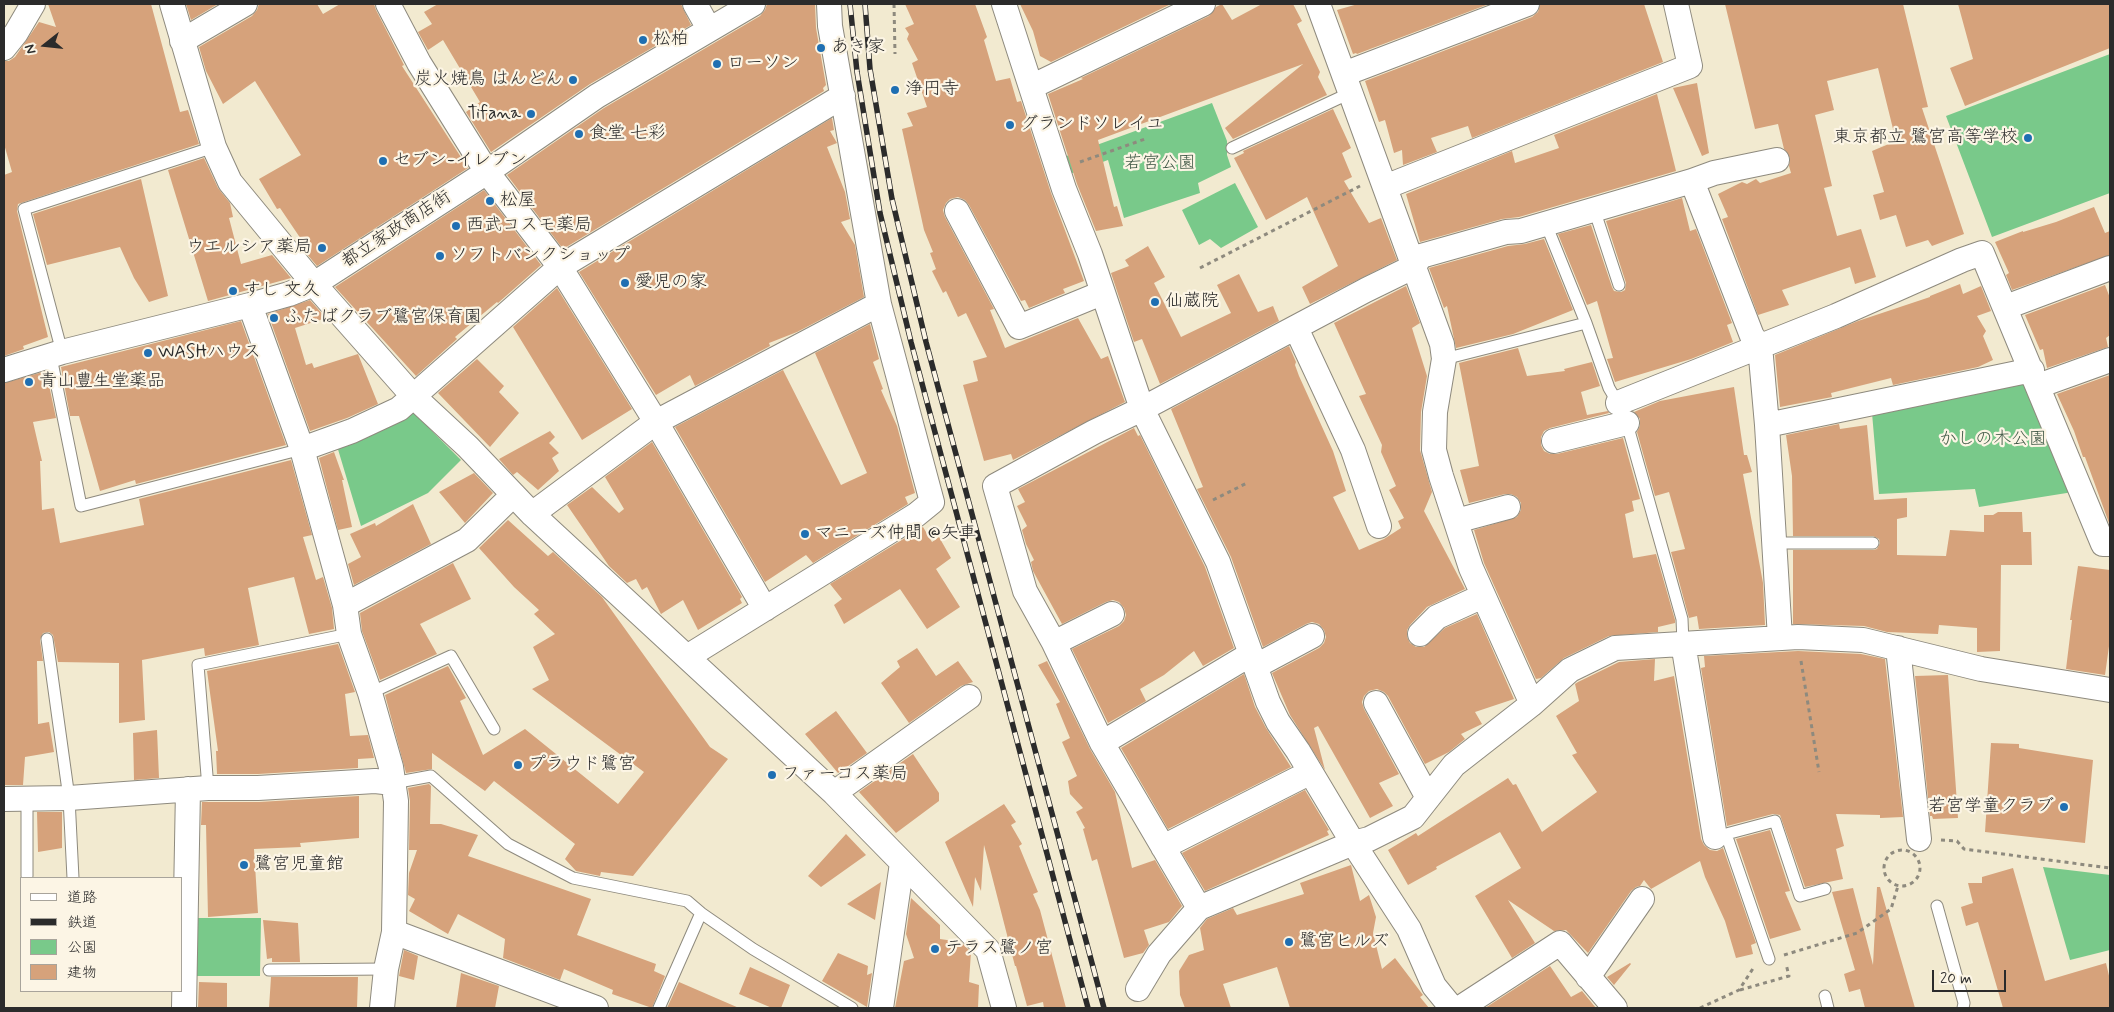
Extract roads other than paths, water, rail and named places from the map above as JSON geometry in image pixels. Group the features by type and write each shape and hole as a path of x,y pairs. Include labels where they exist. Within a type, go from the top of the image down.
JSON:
{"street":[{"path":"4,48 16,33 33,4"},
{"path":"172,4 214,146 230,182 314,284 412,396 468,447 532,514 834,793 988,950 1004,1008"},
{"path":"182,42 244,4"},
{"path":"388,4 419,63 487,172 560,267 656,422 765,609"},
{"path":"695,4 709,29"},
{"name":"都立家政商店街","path":"4,370 57,354 250,305 289,294 314,284 487,172 597,96 753,4"},
{"path":"688,657 916,515 932,502 879,304 830,26 829,4"},
{"path":"1004,4 1058,169 1090,254 1142,409 1218,562 1268,702 1309,773 1409,929 1434,986 1452,1008"},
{"path":"1031,87 1203,4"},
{"path":"1318,4 1408,249 1412,267 1442,344 1444,359 1435,412 1434,450 1471,568 1532,704"},
{"path":"1382,182 1690,66 1676,4"},
{"path":"1347,83 1521,5"},
{"path":"302,449 352,431 399,409 560,267 843,96"},
{"path":"1199,908 1102,743 1054,643 1025,591 995,486 1094,432 1142,409 1412,267 1422,256 1506,232 1521,232 1714,173 1777,160"},
{"path":"1692,181 1752,336 1760,346 1775,543 1789,637"},
{"path":"957,211 1019,327 1102,293"},
{"path":"1554,441 1623,413 1760,346 1836,316 1982,253 2106,544"},
{"path":"2006,307 2110,268"},
{"path":"532,514 656,422 879,304"},
{"path":"250,305 302,449 345,605 349,634 370,693 391,767 396,801 394,932 386,969 382,1008"},
{"path":"1296,328 1353,450 1378,526"},
{"path":"1767,425 2035,378 2110,360"},
{"path":"345,605 467,540 513,495"},
{"path":"1456,521 1508,507"},
{"path":"1420,634 1437,617 1484,596"},
{"path":"1054,643 1112,614"},
{"path":"1102,743 1253,660 1312,636"},
{"path":"1138,989 1159,954 1199,908 1353,843 1369,839 1412,816 1454,765 1532,704 1570,670 1615,648 1789,637 1863,640 1981,669 2110,690"},
{"path":"1683,643 1720,836"},
{"path":"1898,648 1919,850"},
{"path":"834,793 969,697"},
{"path":"1376,703 1427,796"},
{"path":"1163,848 1309,773"},
{"path":"15,799 69,798 198,789 258,788 374,781 393,783"},
{"path":"184,1008 198,789"},
{"path":"882,1008 902,863"},
{"path":"1588,976 1642,899"},
{"path":"394,932 596,1008"},
{"path":"1460,1008 1560,943 1615,1008"}],"lane":[{"path":"1232,148 1347,83"},
{"path":"214,146 24,209 57,354 81,506 302,449"},
{"path":"1594,209 1619,285"},
{"path":"1546,224 1586,322 1609,388 1623,413 1682,619 1683,643"},
{"path":"1444,359 1586,322"},
{"path":"1775,543 1873,543"},
{"path":"198,789 198,665 349,634"},
{"path":"47,638 69,798 72,877"},
{"path":"370,693 451,656 494,728"},
{"path":"393,783 431,776 508,844 573,878 686,901 753,949 852,1008"},
{"path":"15,799 27,876"},
{"path":"1769,959 1720,836 1775,821 1800,896 1826,889"},
{"path":"1937,906 1964,1003 1963,1008"},
{"path":"659,1008 701,913"},
{"path":"269,970 386,969"},
{"path":"1825,996 1828,1008"}],"railway":[{"path":"850,4 857,72 880,213 911,342 1088,1008"},
{"path":"865,4 870,69 892,199 926,342 1104,1008"}],"place":[{"name":"松柏","path":"643,40"},
{"name":"あき家","path":"821,48"},
{"name":"ローソン","path":"717,64"},
{"name":"炭火焼鳥 はんどん","path":"573,80"},
{"name":"浄円寺","path":"895,90"},
{"name":"Tifana","path":"531,114"},
{"name":"グランドソレイユ","path":"1010,125"},
{"name":"食堂 七彩","path":"579,134"},
{"name":"東京都立 鷺宮高等学校","path":"2028,138"},
{"name":"セブン-イレブン","path":"383,161"},
{"name":"松屋","path":"490,201"},
{"name":"西武コスモ薬局","path":"456,226"},
{"name":"ウエルシア薬局","path":"322,248"},
{"name":"ソフトバンクショップ","path":"440,256"},
{"name":"愛児の家","path":"625,283"},
{"name":"すし 文久","path":"233,291"},
{"name":"仙蔵院","path":"1155,302"},
{"name":"ふたばクラブ鷺宮保育園","path":"274,318"},
{"name":"WASHハウス","path":"148,353"},
{"name":"青山豊生堂薬品","path":"29,382"},
{"name":"マニーズ仲間 @矢車","path":"805,534"},
{"name":"プラウド鷺宮","path":"518,765"},
{"name":"ファーコス薬局","path":"772,775"},
{"name":"若宮学童クラブ","path":"2064,807"},
{"name":"鷺宮児童館","path":"244,865"},
{"name":"鷺宮ヒルズ","path":"1289,942"},
{"name":"テラス鷺ノ宮","path":"935,949"}],"park label":[{"name":"若宮公園","path":"1160,164"},
{"name":"かしの木公園","path":"1993,440"}]}
